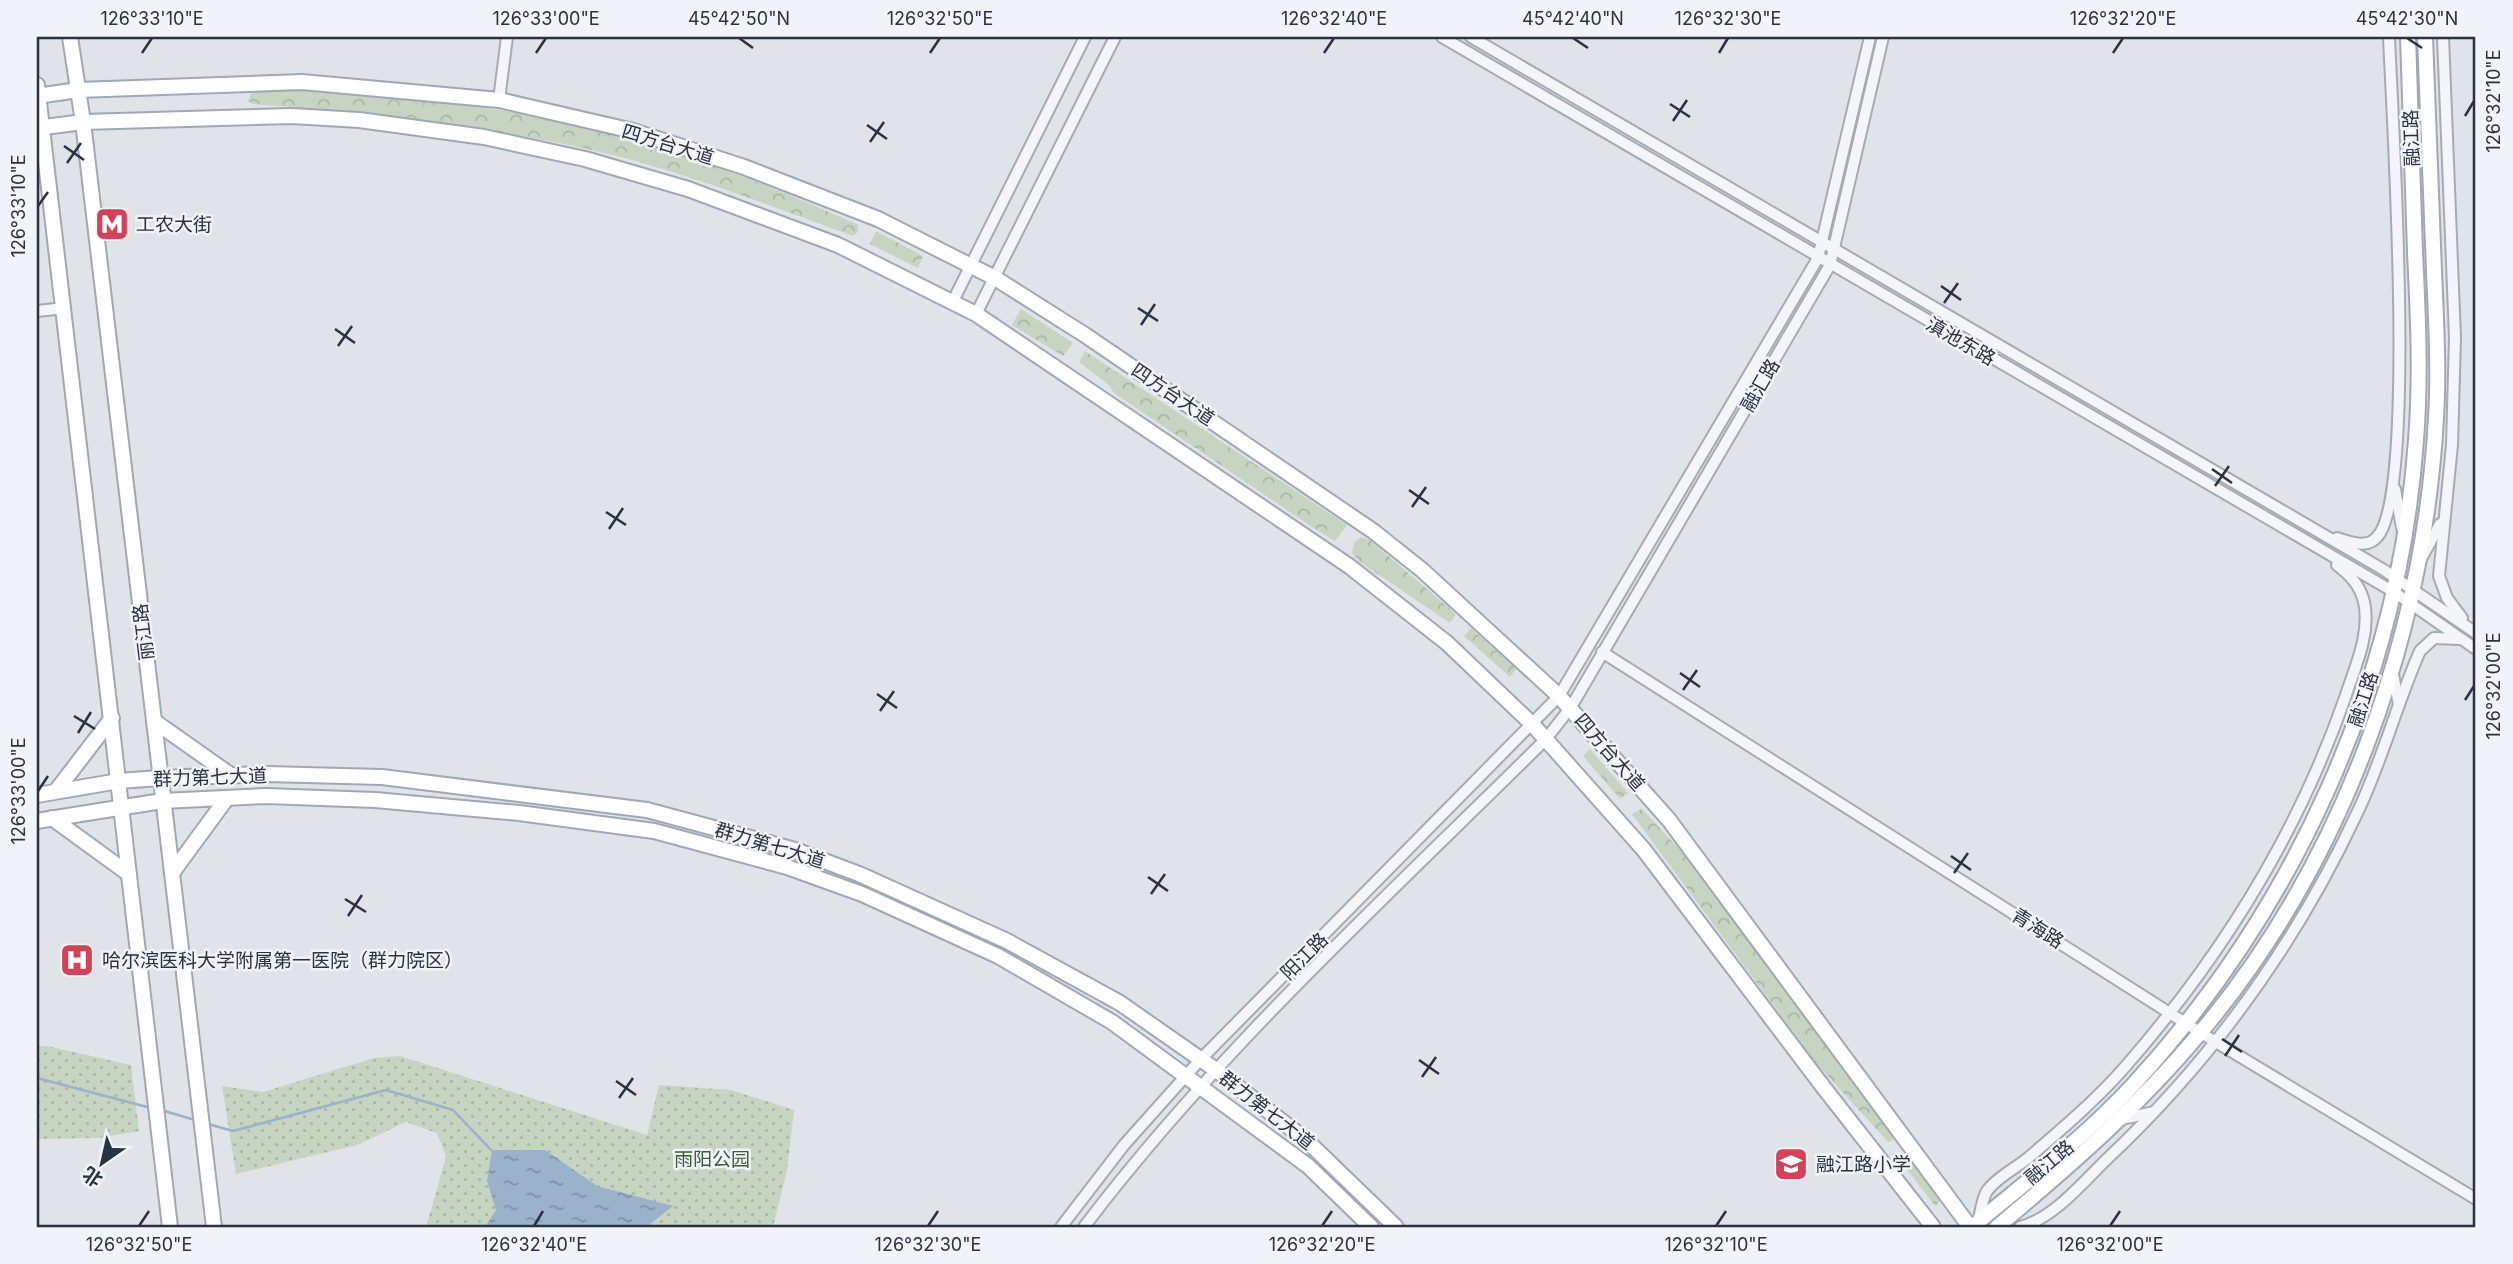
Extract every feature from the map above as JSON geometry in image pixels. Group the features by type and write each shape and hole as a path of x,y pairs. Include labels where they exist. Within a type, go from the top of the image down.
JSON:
{"main road":[{"name":"丽江路","path":"70,37 83,122 214,1227"},
{"name":"融江路","path":"1973,1225 2089,1129 2188,1023 2262,914 2326,796 2364,701 2395,585 2416,442 2419,387 2408,37"},
{"name":"融江路","path":"1997,1227 2122,1119 2201,1032 2268,939 2327,835 2364,750 2392,666 2410,595 2431,474 2437,389 2425,37"},
{"name":"四方台大道","path":"78,90 302,82 499,100 633,131 744,167 878,219 995,278 1132,366 1373,531 1422,570 1559,696 1691,849 1973,1225"},
{"path":"37,92 78,90"},
{"name":"丽江路","path":"37,92 65,307 170,1227"},
{"name":"四方台大道","path":"83,122 292,116 359,120 484,137 585,159 688,188 838,245 976,314 1349,566 1447,643 1533,724 1644,850 1933,1227"},
{"path":"40,128 83,122"},
{"path":"57,791 112,718"},
{"path":"153,720 232,776"},
{"name":"群力第七大道","path":"37,795 119,781 160,778 382,777 504,790 647,810 795,850 859,874 1007,941 1120,1003 1216,1070 1306,1140 1396,1227"},
{"name":"群力第七大道","path":"37,821 162,801 266,796 375,800 519,813 654,831 787,867 862,894 998,956 1112,1022 1308,1166 1371,1227"},
{"path":"172,873 227,798"},
{"path":"52,818 129,874"}],"street":[{"path":"499,100 508,37"},
{"path":"953,301 1085,37"},
{"path":"976,314 1115,37"},
{"name":"滇池东路","path":"1442,37 2308,541 2395,585"},
{"name":"滇池东路","path":"1471,37 2322,534 2410,595 2475,632"},
{"name":"融汇路","path":"1559,696 1818,258 1870,37"},
{"name":"融汇路","path":"1570,707 1830,265 1883,37"},
{"path":"2322,534 2360,544 2371,543 2384,528 2394,479 2399,323 2389,37"},
{"path":"2443,37 2455,338 2452,445 2439,576 2447,598 2475,632"},
{"path":"37,312 65,307"},
{"path":"2394,479 2403,532"},
{"path":"2416,567 2444,517"},
{"path":"1973,1225 1986,1191 2083,1110 2160,1026 2242,914 2290,828 2329,744 2361,652 2365,613 2358,586 2308,541"},
{"name":"滇池东路","path":"2410,595 2476,649"},
{"path":"2020,1227 2029,1225 2060,1202 2154,1112 2216,1042 2284,946 2328,870 2360,808 2400,708 2414,664 2426,643 2443,636 2464,640"},
{"name":"青海路","path":"1602,652 2216,1042 2476,1199"},
{"path":"2392,666 2400,708"},
{"name":"阳江路","path":"1061,1227 1124,1145 1200,1060 1559,696"},
{"name":"阳江路","path":"1084,1227 1139,1157 1216,1070 1546,738 1570,707"},
{"path":"2148,1067 2160,1026"},
{"path":"2122,1119 2154,1112"}],"green space":[{"path":"342,90 516,113 610,133 753,181 858,225 858,232 853,236 676,173 571,146 481,129 253,104 248,101 252,92"},
{"path":"876,231 923,256 918,268 870,244"},
{"path":"1021,309 1073,343 1063,356 1012,325"},
{"path":"1085,351 1347,525 1335,541 1312,527 1114,393 1109,385 1079,362"},
{"path":"1361,537 1371,541 1456,614 1450,623 1360,562 1352,553 1354,543"},
{"path":"1471,628 1516,669 1510,677 1464,636"},
{"path":"1590,749 1628,793 1620,799 1583,756"},
{"path":"1642,809 1695,866 1854,1077 1894,1139 1888,1142 1816,1063 1632,814"},
{"path":"47,1046 131,1065 139,1131 99,1138 37,1139 37,1047"},
{"name":"雨阳公园","path":"400,1056 647,1135 659,1085 731,1090 794,1110 787,1170 773,1227 426,1227 446,1157 437,1133 406,1122 357,1145 236,1174 222,1086 263,1092 374,1058"},
{"path":"1908,1154 1942,1200 1935,1206 1899,1159"}],"water":[{"path":"492,1150 545,1150 597,1186 673,1206 650,1224 651,1227 485,1227 496,1210 487,1181"}],"waterway":[{"path":"37,1078 151,1108"},
{"path":"208,1124 233,1131 386,1090 453,1110 493,1152"},
{"path":"161,1110 195,1120"}],"place":[{"name":"工农大街","path":"112,224"},
{"name":"哈尔滨医科大学附属第一医院（群力院区）","path":"77,960"},
{"name":"融江路小学","path":"1791,1164"}]}
